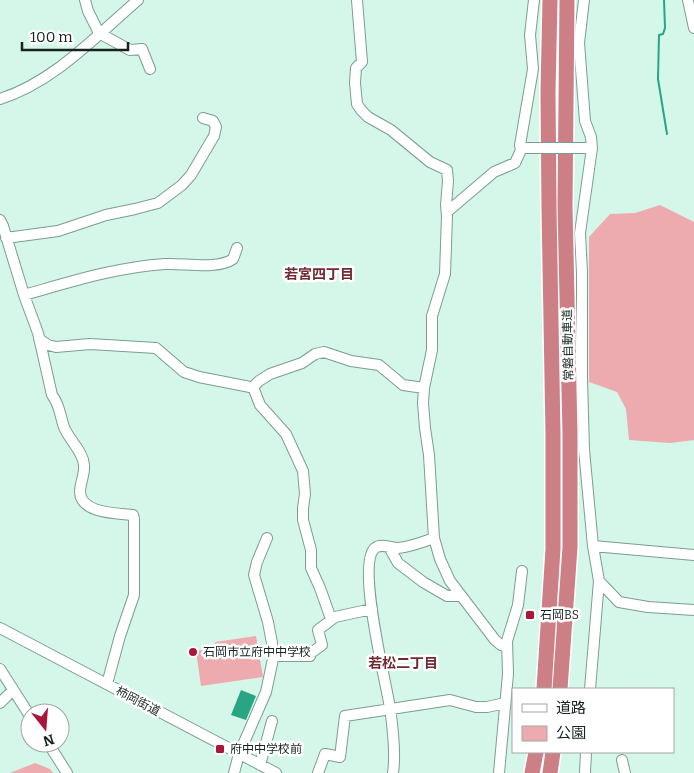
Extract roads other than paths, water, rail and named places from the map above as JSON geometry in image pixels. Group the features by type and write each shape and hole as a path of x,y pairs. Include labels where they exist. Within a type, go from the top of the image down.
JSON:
{"highway":[{"name":"常磐自動車道","path":"544,688 553,539 548,189 550,0"},
{"name":"常磐自動車道","path":"560,688 570,547 570,434 565,187 567,0"},
{"path":"532,773 536,753"},
{"path":"550,773 553,753"}],"street":[{"path":"85,0 88,11 99,33 130,50 142,49 150,69"},
{"path":"0,99 13,95 43,78 73,56 138,0"},
{"path":"357,0 362,62 358,64 355,74 357,104 368,117 391,130 430,162 446,170 448,181 445,274 432,316 432,350 424,388 424,416 429,455 434,538 440,559 450,581 460,596 494,640 507,647"},
{"path":"534,0 530,35 533,69 520,145 524,149 589,148"},
{"path":"584,0 580,43 586,121 591,137 580,233 582,379 584,450 593,546 599,580 590,688"},
{"path":"688,0 694,28"},
{"path":"6,238 58,231 106,214 158,203 192,175 214,136 216,127 213,121 203,118"},
{"path":"447,212 494,172 515,163 524,149"},
{"path":"0,220 39,339 52,395 58,402 64,427 84,463 80,493 83,501 98,511 132,515 135,523 134,595 107,684"},
{"path":"24,295 94,275 128,268 166,264 223,264 233,259 237,248"},
{"path":"39,339 48,345 56,347 90,344 156,348 184,372 199,377 253,387"},
{"path":"253,387 270,374 302,363 315,354 324,352 351,361 379,365 403,385 424,388"},
{"path":"253,387 260,405 286,434 303,471 305,494 302,508 303,520 311,550 310,568 320,588 331,619"},
{"path":"234,773 239,754 266,692 273,656 268,622 254,575 267,538"},
{"path":"393,773 394,747 390,708 372,609 369,561 376,547 405,547 434,538"},
{"path":"593,546 694,555"},
{"path":"389,547 398,563 422,582 447,596 460,596"},
{"path":"500,773 506,703 507,641 518,605 522,571"},
{"path":"599,580 620,602 648,607 694,610"},
{"path":"273,656 310,656 311,653 322,645 318,630 331,619 372,609"},
{"name":"柿岡街道","path":"0,628 276,773"},
{"path":"0,669 22,703"},
{"path":"0,704 13,690"},
{"path":"318,773 325,754 340,757 345,716 450,700 476,707 506,703"},
{"path":"260,765 272,720"},
{"path":"55,753 67,772"},
{"path":"585,773 586,753"},
{"path":"622,760 625,773"}],"waterway":[{"path":"664,0 665,28 663,34 659,35 658,79 667,134"}],"place":[{"name":"石岡BS","path":"530,615"},
{"name":"石岡市立府中中学校","path":"193,652"},
{"name":"府中中学校前","path":"220,749"}],"district":[{"name":"若宮四丁目","path":"319,274"},
{"name":"若松二丁目","path":"403,663"}]}
